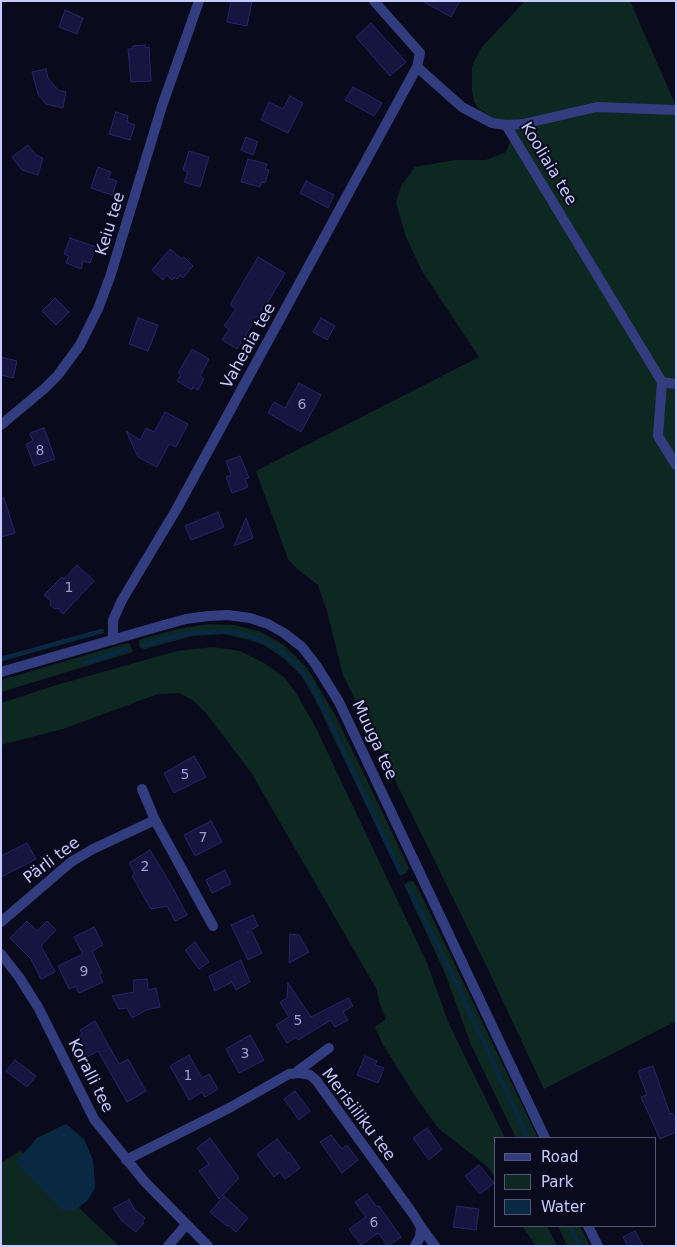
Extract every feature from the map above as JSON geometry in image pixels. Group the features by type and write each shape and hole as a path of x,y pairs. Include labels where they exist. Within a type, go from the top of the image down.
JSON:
{"street":[{"name":"Keiu tee","path":"1,425 44,389 58,374 80,345 98,309 110,277 162,106 199,1"},
{"path":"374,1 420,53 417,67"},
{"name":"Kooliaia tee","path":"417,67 462,107 492,123 506,124 662,382"},
{"name":"Vaheaia tee","path":"113,640 113,620 122,600 176,510 417,67"},
{"path":"506,124 523,124 597,107 676,110"},
{"path":"676,384 662,382 658,436 676,465"},
{"name":"Muuga tee","path":"1,672 186,619 208,616 228,615 250,618 268,624 284,633 302,647 316,664 339,702 545,1137"},
{"path":"142,789 155,820 213,926"},
{"name":"Pärli tee","path":"1,922 71,862 93,849 155,820"},
{"name":"Koralli tee","path":"1,954 19,977 38,1007 94,1119 126,1160 208,1246"},
{"path":"296,1074 330,1048"},
{"name":"Merisiiliku tee","path":"126,1160 230,1107 289,1074 301,1073 310,1075 316,1080 434,1246"},
{"path":"168,1246 186,1225"},
{"path":"415,1246 420,1237 420,1227"},
{"path":"588,1227 598,1246"}],"green space":[{"path":"525,1 630,1 676,106 676,1021 544,1089 486,965 343,675 327,611 318,585 296,568 288,559 256,471 479,357 422,271 406,237 396,203 401,186 415,167 455,160 486,160 506,152 510,142 509,134 497,120 480,110 474,102 472,66 481,48"},
{"path":"208,624 234,625 261,632 284,645 307,668 334,713 363,772 409,868 406,873 400,876 315,699 301,675 283,658 264,645 224,634 192,636 145,649 139,646 139,640 145,638 178,629"},
{"path":"127,643 130,644 133,652 1,692 1,680"},
{"path":"213,647 240,651 264,663 284,677 296,693 316,728 427,963 449,1024 505,1137 494,1137 494,1177 489,1168 438,1128 415,1096 382,1043 375,1027 386,1019 379,1002 377,990 252,774 206,713 194,701 179,693 158,694 63,729 1,745 1,703 60,684 177,651"},
{"path":"413,881 418,888 538,1137 516,1137 471,1045 445,973 404,885"},
{"path":"20,1151 119,1246 1,1246 1,1163"},
{"path":"523,1227 548,1227 557,1246 536,1246"},
{"path":"558,1227 580,1227 590,1246 567,1246"}],"water":[{"path":"66,1124 84,1139 93,1160 95,1188 87,1201 75,1210 63,1211 16,1162 37,1138"}],"building":[{"path":"231,1 252,1 247,26 227,22"},
{"path":"422,1 460,1 451,17"},
{"path":"65,10 83,18 77,34 59,27"},
{"path":"371,23 406,62 390,76 356,37"},
{"path":"145,45 146,48 149,47 151,81 131,82 128,49 133,49 133,46"},
{"path":"46,69 48,78 58,90 66,92 63,108 46,104 38,94 32,72"},
{"path":"353,87 382,103 374,116 345,100"},
{"path":"290,96 303,103 288,133 261,120 269,102 283,109"},
{"path":"116,112 128,116 127,122 135,125 130,140 109,134"},
{"path":"246,137 258,142 253,155 241,150"},
{"path":"28,145 36,155 43,158 38,175 22,170 12,157"},
{"path":"189,151 209,157 200,187 184,182 188,172 183,170"},
{"path":"248,159 267,164 265,169 269,170 265,183 262,182 260,187 241,182"},
{"path":"98,167 111,172 108,178 117,181 112,195 91,188"},
{"path":"306,181 334,195 328,208 300,193"},
{"path":"70,238 96,247 90,263 83,261 81,269 66,263 69,256 64,254"},
{"path":"170,249 182,259 184,257 193,266 183,278 180,275 177,279 175,277 172,280 167,275 163,280 152,270"},
{"path":"258,257 285,273 265,307 268,309 260,323 255,320 237,349 222,340 229,329 224,326 236,309 230,305"},
{"path":"55,298 69,312 56,325 42,311"},
{"path":"138,318 158,325 148,351 129,344"},
{"path":"321,318 335,326 327,340 313,332"},
{"path":"192,349 209,359 200,376 204,379 198,390 193,387 192,390 177,381 181,375 178,373"},
{"path":"1,357 17,361 13,378 1,375"},
{"path":"299,383 321,395 301,432 268,413 274,402 285,408"},
{"path":"165,412 188,424 176,447 169,444 157,467 138,457 126,431 140,440 146,428 154,432"},
{"path":"44,428 55,459 34,466 26,444 33,441 30,433"},
{"path":"240,456 249,478 245,479 248,487 232,493 226,477 231,475 226,461"},
{"path":"4,498 15,533 1,537 1,499"},
{"path":"218,512 224,527 191,540 185,526"},
{"path":"246,518 253,538 234,546"},
{"path":"77,565 94,581 63,614 58,608 55,609 50,605 51,601 44,595 62,577 64,579"},
{"path":"194,756 206,777 174,793 164,773"},
{"path":"211,821 222,842 195,856 184,835"},
{"path":"27,843 36,859 1,877 1,856"},
{"path":"150,850 187,915 175,921 167,906 151,909 132,876 135,874 129,863"},
{"path":"225,870 231,884 212,893 206,880"},
{"path":"253,915 258,926 247,932 252,932 262,953 248,960 231,925"},
{"path":"27,921 37,931 47,921 56,930 41,946 55,972 41,979 31,959 10,938"},
{"path":"94,927 103,945 92,951 102,973 99,974 103,982 79,993 76,986 69,989 58,966 83,954 74,937"},
{"path":"290,934 299,935 309,952 289,963"},
{"path":"195,942 209,962 199,969 185,950"},
{"path":"241,960 250,982 236,990 232,982 215,991 209,976"},
{"path":"147,979 148,990 156,988 160,1007 146,1010 132,1018 127,1008 119,1009 112,996 134,992 133,980"},
{"path":"288,983 311,1017 348,998 353,1006 343,1012 348,1020 335,1027 331,1020 298,1040 296,1037 287,1043 276,1025 289,1017 280,1002 287,998"},
{"path":"95,1021 119,1064 128,1059 146,1091 127,1102 98,1051 81,1060 70,1042 82,1034 80,1030"},
{"path":"250,1035 264,1060 239,1073 226,1049"},
{"path":"189,1055 202,1078 209,1074 218,1089 205,1097 202,1092 189,1100 170,1066"},
{"path":"365,1056 377,1061 375,1065 384,1068 378,1083 357,1075"},
{"path":"15,1060 36,1076 27,1087 6,1071"},
{"path":"653,1066 670,1114 672,1113 676,1121 676,1132 660,1139 641,1097 647,1095 638,1071"},
{"path":"295,1091 310,1111 299,1120 284,1099"},
{"path":"427,1128 442,1149 429,1160 413,1138"},
{"path":"331,1135 342,1149 347,1145 358,1160 342,1173 320,1142"},
{"path":"210,1138 239,1178 219,1199 199,1171 209,1164 197,1148"},
{"path":"277,1139 300,1168 285,1179 280,1172 274,1177 257,1154"},
{"path":"479,1165 494,1183 480,1194 465,1176"},
{"path":"367,1194 377,1207 379,1206 401,1237 388,1246 378,1233 361,1245 349,1229 366,1217 355,1202"},
{"path":"224,1196 248,1218 236,1232 210,1212"},
{"path":"129,1200 135,1210 145,1218 142,1222 144,1223 136,1232 122,1221 113,1208"},
{"path":"457,1206 479,1209 476,1230 453,1227"},
{"path":"635,1231 643,1246 628,1246 623,1237"}],"waterway":[{"path":"1,659 102,631"},
{"path":"143,645 189,633 230,631 265,641 294,662 316,692 400,871"},
{"path":"85,663 127,649"},
{"path":"408,887 461,993 528,1137"},
{"path":"570,1227 580,1246"}]}
